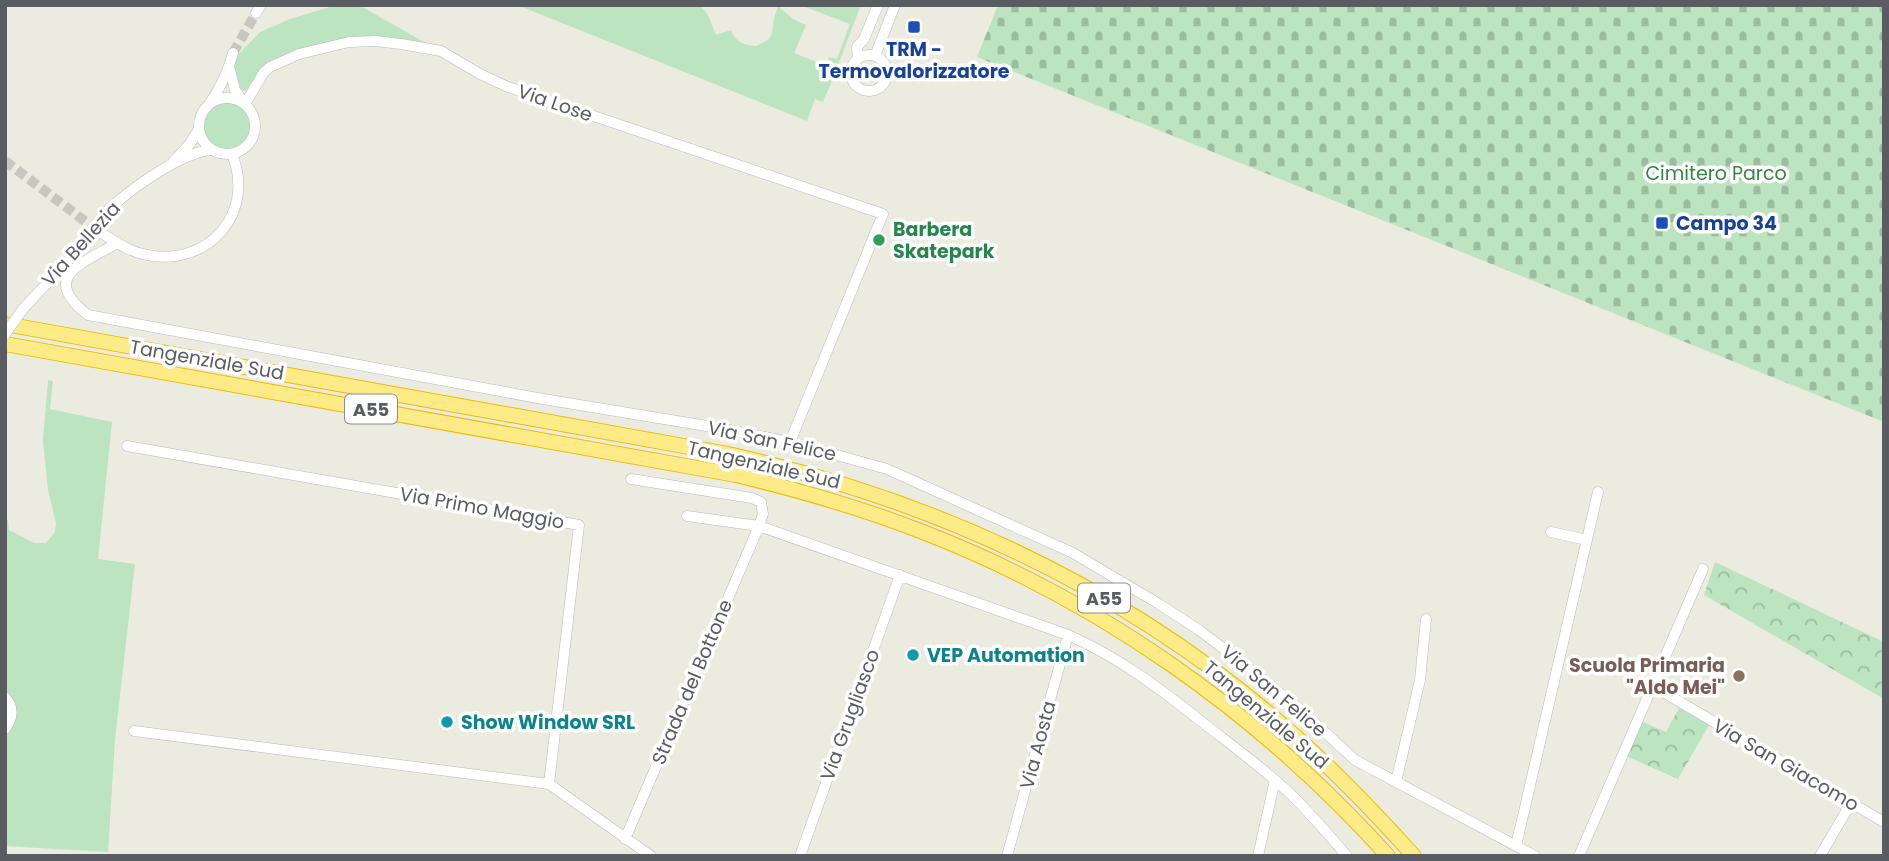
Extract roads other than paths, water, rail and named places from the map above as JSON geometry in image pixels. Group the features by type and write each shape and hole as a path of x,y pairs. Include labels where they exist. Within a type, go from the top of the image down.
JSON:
{"highway":[{"name":"Tangenziale Sud","path":"5,324 728,454 820,476 918,509 1004,545 1086,587 1196,657 1294,734 1414,856"},
{"name":"Tangenziale Sud","path":"5,344 736,475 831,500 924,532 1004,567 1070,601 1180,671 1274,744 1344,809 1388,856"}],"street":[{"path":"858,59 857,47 864,39 878,5"},
{"path":"875,56 895,5"},
{"name":"Via Lose","path":"244,103 264,72 283,60 349,42 401,44 440,51 508,87 883,214 790,442"},
{"name":"Via Bellezia","path":"168,167 189,145 199,129 203,110 219,91 233,53"},
{"path":"863,56 875,56 883,62 887,76 882,85 869,92 859,88 852,79 851,68 863,56"},
{"path":"199,129 201,139 211,150 220,154 232,155 248,145 255,130 255,122 251,111 235,90 229,66"},
{"path":"210,103 229,98 244,103"},
{"name":"Via Bellezia","path":"5,334 101,218 124,196 168,167 193,154 211,150"},
{"path":"98,231 117,243 146,255 178,256 198,249 217,236 231,219 239,192 232,155"},
{"name":"Via San Felice","path":"117,243 82,265 65,282 69,297 88,315 790,442 887,469 1073,553 1160,604 1199,630 1301,710 1354,760 1535,856"},
{"name":"Via Primo Maggio","path":"127,446 579,525 549,784"},
{"path":"631,479 758,499 763,505 759,526"},
{"path":"1516,846 1598,492"},
{"path":"687,516 759,526 1068,635 1117,659 1156,686 1275,780 1304,807 1347,856"},
{"name":"Strada del Bottone","path":"625,839 759,526"},
{"path":"1551,532 1587,540"},
{"path":"1578,856 1703,569"},
{"name":"Via Grugliasco","path":"800,856 900,575"},
{"path":"1396,782 1420,680 1426,619"},
{"name":"Via Aosta","path":"1007,856 1068,635"},
{"name":"Via San Giacomo","path":"1653,686 1884,822"},
{"path":"5,697 12,713 5,729"},
{"path":"134,731 549,784 651,856"},
{"path":"1258,856 1275,780"},
{"path":"1821,855 1851,803"}],"tunnel":[{"path":"233,53 256,13"},
{"path":"5,161 98,231"}],"place":[{"name":"TRM - Termovalorizzatore","path":"914,27"},
{"name":"Campo 34","path":"1662,223"},
{"name":"Barbera Skatepark","path":"879,240"},
{"name":"VEP Automation","path":"913,655"},
{"name":"Scuola Primaria \"Aldo Mei\"","path":"1739,676"},
{"name":"Show Window SRL","path":"447,722"}],"park label":[{"name":"Cimitero Parco","path":"1716,173"}]}
